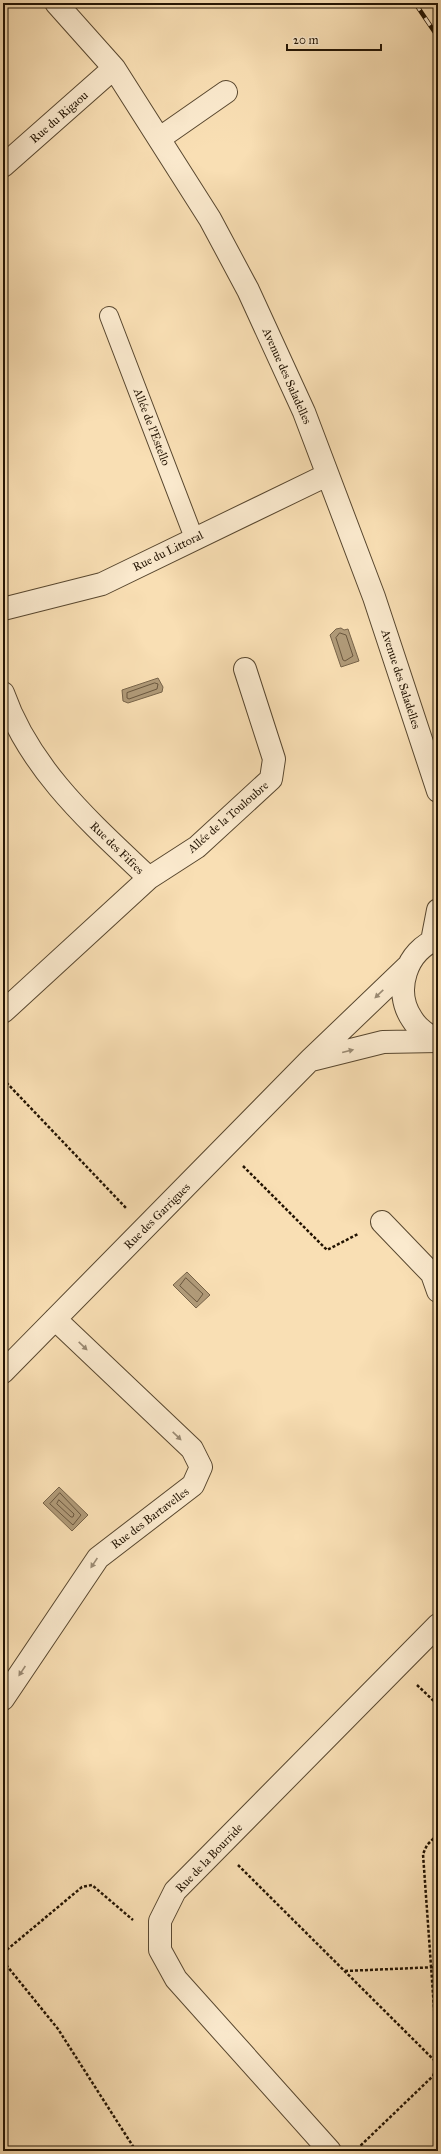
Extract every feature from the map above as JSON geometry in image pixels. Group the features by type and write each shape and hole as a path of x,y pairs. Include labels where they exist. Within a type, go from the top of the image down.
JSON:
{"street":[{"name":"Avenue des Saladelles","path":"56,3 114,68 160,138 210,219 248,290 304,412 374,597 438,791"},
{"name":"Rue du Rigaou","path":"3,166 114,68"},
{"path":"160,138 226,92"},
{"name":"Rue du Littoral","path":"3,609 102,584 194,538 327,475"},
{"name":"Allée de la Touloubre","path":"149,878 197,847 271,779 274,759 245,669"},
{"name":"Rue des Fifres","path":"3,693 12,718 41,767 90,822 149,878 3,1012"},
{"path":"438,910 435,940 417,952 408,967 403,985 404,1002 416,1023 424,1032 438,1041"},
{"name":"Rue des Garrigues","path":"3,1372 310,1060 408,967"},
{"path":"310,1060 383,1042 438,1041"},
{"path":"382,1222 432,1274 438,1291"},
{"name":"Rue des Bartavelles","path":"3,1699 98,1558 193,1485 201,1467 192,1449 55,1319"},
{"name":"Rue de la Bourride","path":"330,2151 176,1979 160,1950 160,1921 175,1891 438,1625"}],"lane":[{"name":"Allée de l'Estello","path":"109,316 194,538"}],"path":[{"path":"3,1079 145,1228"},
{"path":"224,1147 327,1250 382,1222"},
{"path":"355,2151 433,2076 438,2064 423,1854 427,1845 438,1834"},
{"path":"220,1846 438,2064"},
{"path":"3,1953 82,1887 92,1885 131,1920 146,1924 160,1921"},
{"path":"3,1961 58,2029 136,2151"},
{"path":"345,1971 438,1966"}],"water":[{"path":"341,628 344,630 348,629 359,661 341,667 330,635 336,629"},
{"path":"158,678 163,687 162,692 128,703 123,701 122,690"},
{"path":"187,1272 210,1295 196,1308 173,1285"},
{"path":"59,1487 88,1515 72,1531 43,1503"}],"railway":[{"path":"415,3 438,37"}]}
